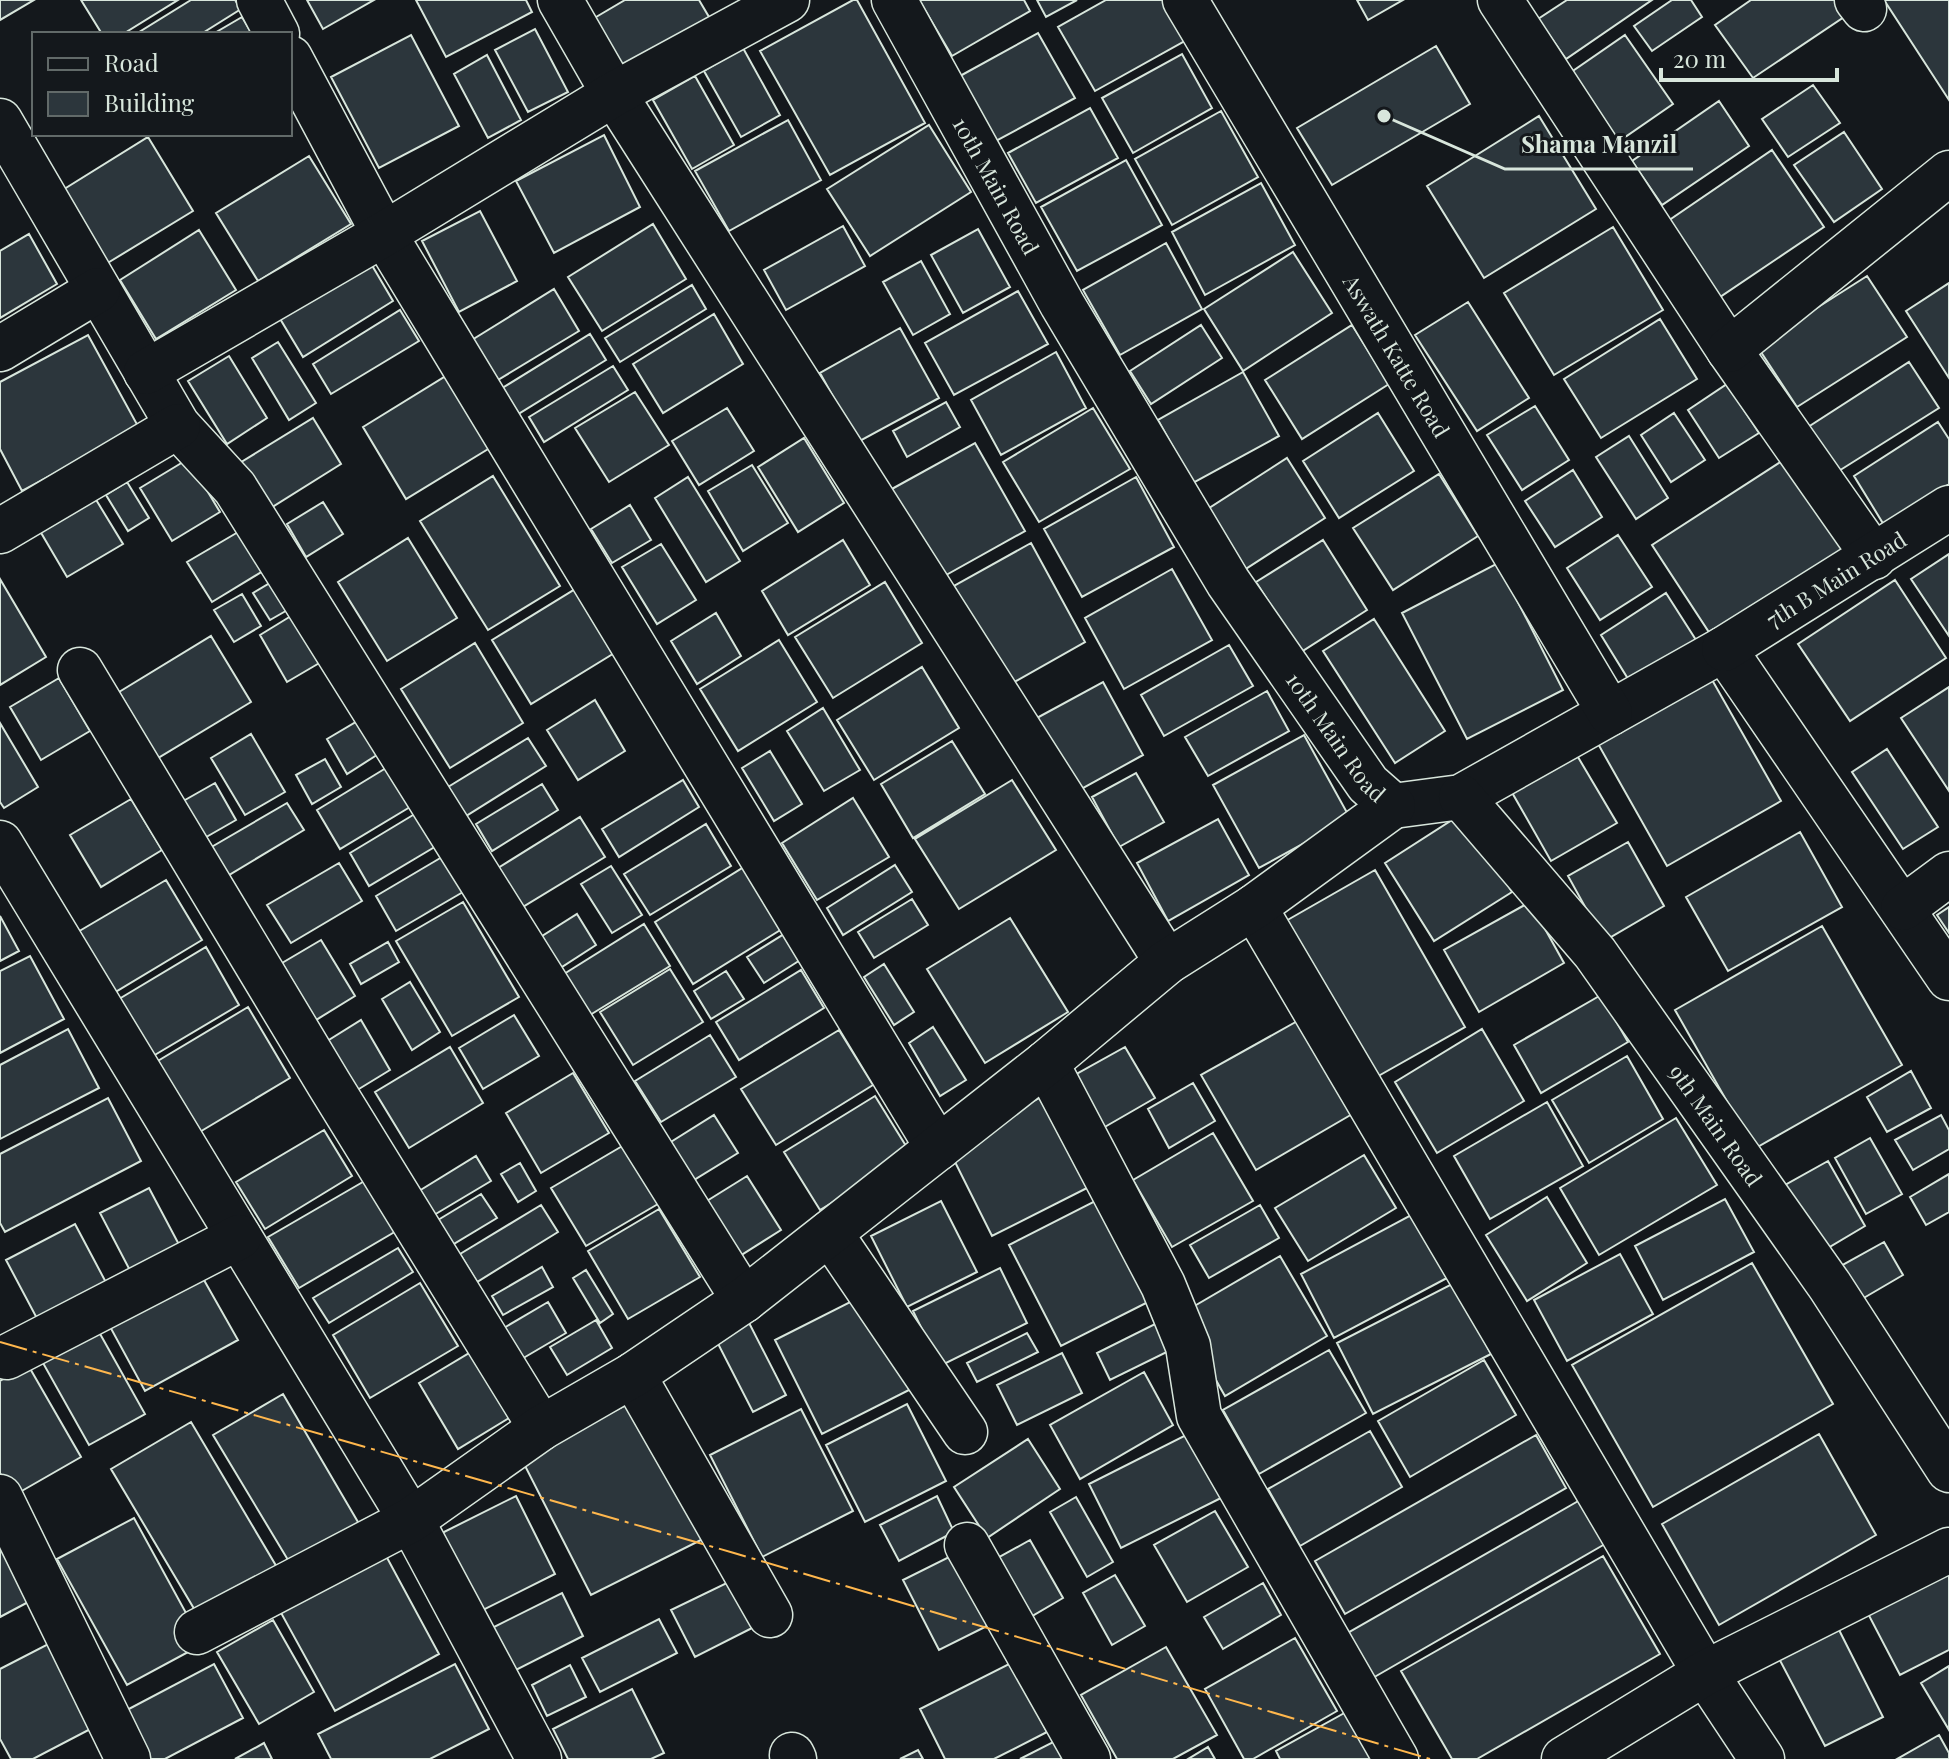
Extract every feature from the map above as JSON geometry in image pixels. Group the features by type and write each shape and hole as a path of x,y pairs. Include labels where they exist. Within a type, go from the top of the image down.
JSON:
{"street":[{"path":"259,0 276,32"},
{"path":"560,0 614,94 1167,962"},
{"path":"146,372 384,234 614,94 787,0"},
{"name":"10th Main Road","path":"894,0 1062,304 1228,582 1368,784 1393,806 1461,797 1724,649"},
{"name":"Aswath Katte Road","path":"1185,0 1610,713"},
{"path":"1500,0 1729,350 1874,557"},
{"path":"292,62 384,234 938,1148"},
{"path":"0,121 178,426 235,488 744,1300"},
{"path":"1729,350 1949,173"},
{"path":"0,349 98,290"},
{"path":"0,531 178,426"},
{"name":"7th B Main Road","path":"1724,649 1949,508"},
{"path":"1724,649 1949,978"},
{"path":"80,670 541,1428"},
{"name":"9th Main Road","path":"1461,797 1595,953 1830,1286 1949,1470"},
{"path":"197,1632 411,1520 541,1428 633,1375 744,1300 1046,1063 1167,962 1254,907 1393,806"},
{"path":"0,843 411,1520 537,1759"},
{"path":"1903,908 1949,874"},
{"path":"1254,907 1705,1673 1762,1759"},
{"path":"1046,1063 1163,1285 1188,1346 1199,1416 1396,1759"},
{"path":"830,1233 965,1432"},
{"path":"7,1357 239,1237"},
{"path":"633,1375 770,1615"},
{"path":"0,1497 128,1759"},
{"path":"967,1545 1088,1759"},
{"path":"1564,1759 1705,1673 1949,1550"}],"building":[{"path":"0,0 34,0 0,20"},
{"path":"81,0 178,0 126,32 101,32"},
{"path":"191,0 235,0 241,9 204,32 139,32"},
{"path":"307,0 374,0 323,29"},
{"path":"416,0 526,0 532,12 446,57"},
{"path":"625,0 699,0 709,17 619,69 591,20"},
{"path":"857,0 925,123 830,175 760,51"},
{"path":"919,0 1024,0 1030,11 952,56"},
{"path":"1037,0 1077,0 1046,17"},
{"path":"1106,0 1169,0 1190,38 1095,91 1058,27"},
{"path":"1357,0 1403,0 1368,20"},
{"path":"1567,0 1652,0 1566,59 1538,19"},
{"path":"1672,0 1691,0 1702,17 1652,51 1634,26"},
{"path":"1751,0 1845,0 1853,11 1753,78 1715,25"},
{"path":"1884,0 1949,0 1949,100"},
{"path":"242,17 251,32 216,32"},
{"path":"535,29 568,92 528,112 495,50"},
{"path":"1038,33 1075,98 996,141 960,76"},
{"path":"411,35 459,126 379,168 331,77"},
{"path":"1625,35 1673,104 1615,144 1567,75"},
{"path":"1436,46 1470,104 1332,185 1297,128"},
{"path":"743,48 780,115 741,137 704,71"},
{"path":"1182,54 1212,108 1133,153 1102,98"},
{"path":"487,55 521,120 488,138 454,74"},
{"path":"695,76 734,145 692,169 653,100"},
{"path":"1813,85 1840,123 1788,157 1762,119"},
{"path":"1719,101 1749,146 1662,205 1632,161"},
{"path":"1090,108 1118,158 1036,203 1008,153"},
{"path":"1221,111 1258,177 1172,225 1135,159"},
{"path":"1539,116 1596,209 1484,278 1427,186"},
{"path":"788,120 821,180 729,231 695,171"},
{"path":"929,125 971,192 870,256 827,189"},
{"path":"1844,132 1882,189 1834,222 1794,165"},
{"path":"604,135 640,207 554,253 516,181"},
{"path":"148,137 193,211 106,264 61,191"},
{"path":"1772,150 1824,227 1717,299 1665,223"},
{"path":"309,156 351,224 258,281 216,213"},
{"path":"1126,160 1162,225 1077,271 1041,207"},
{"path":"1261,183 1295,245 1205,295 1172,232"},
{"path":"480,211 517,281 459,312 422,241"},
{"path":"653,224 686,279 602,331 568,277"},
{"path":"843,226 865,266 786,310 764,270"},
{"path":"1613,227 1663,310 1554,375 1504,293"},
{"path":"978,229 1010,287 963,313 931,255"},
{"path":"199,230 236,290 156,339 120,280"},
{"path":"29,234 57,284 0,318 0,251"},
{"path":"1166,243 1202,309 1120,355 1083,290"},
{"path":"1293,252 1332,313 1243,371 1204,309"},
{"path":"921,261 950,314 913,335 883,282"},
{"path":"370,262 393,301 303,357 279,317"},
{"path":"1867,276 1907,337 1797,407 1757,346"},
{"path":"1949,283 1949,378 1906,311"},
{"path":"692,285 706,309 620,362 605,338"},
{"path":"554,289 579,331 493,383 467,343"},
{"path":"1018,291 1048,344 954,395 925,343"},
{"path":"1468,302 1529,398 1477,431 1415,335"},
{"path":"400,310 419,341 331,394 313,364"},
{"path":"714,314 743,364 663,413 633,364"},
{"path":"1660,319 1697,379 1601,438 1564,379"},
{"path":"1201,325 1222,358 1151,404 1130,371"},
{"path":"1352,325 1389,384 1302,439 1265,380"},
{"path":"900,328 939,398 858,442 820,373"},
{"path":"590,334 606,360 515,416 499,390"},
{"path":"88,335 139,428 22,491 0,449 0,382"},
{"path":"278,342 316,403 289,420 252,358"},
{"path":"1056,352 1086,408 1001,455 971,400"},
{"path":"229,356 267,418 227,444 188,381"},
{"path":"1909,362 1939,408 1834,474 1805,429"},
{"path":"613,366 628,390 544,442 529,417"},
{"path":"454,371 498,443 406,499 363,427"},
{"path":"1243,372 1279,436 1193,483 1158,420"},
{"path":"1727,384 1759,433 1719,458 1688,410"},
{"path":"635,392 669,445 609,482 575,428"},
{"path":"946,402 960,427 907,457 893,431"},
{"path":"1535,406 1569,460 1522,490 1487,435"},
{"path":"727,408 754,451 699,485 672,441"},
{"path":"1093,408 1130,469 1039,522 1003,462"},
{"path":"1378,413 1414,471 1339,518 1303,461"},
{"path":"1674,413 1705,460 1671,482 1641,435"},
{"path":"313,418 341,464 266,511 238,464"},
{"path":"1938,422 1949,439 1949,484 1884,525 1854,476"},
{"path":"1629,436 1668,498 1636,519 1596,457"},
{"path":"804,438 844,503 798,532 758,467"},
{"path":"975,443 1025,531 939,579 890,490"},
{"path":"1287,458 1325,518 1244,570 1206,510"},
{"path":"188,459 220,512 172,541 140,488"},
{"path":"1785,459 1851,561 1718,646 1652,545"},
{"path":"752,465 788,523 743,551 708,491"},
{"path":"1573,470 1602,517 1555,547 1525,501"},
{"path":"1439,474 1478,536 1393,590 1353,528"},
{"path":"493,476 560,586 488,630 420,521"},
{"path":"688,477 740,561 706,582 655,498"},
{"path":"1136,477 1174,547 1082,597 1044,529"},
{"path":"127,482 149,518 128,531 106,495"},
{"path":"95,498 123,544 67,577 40,531"},
{"path":"323,502 343,534 306,557 287,524"},
{"path":"630,505 651,540 612,563 591,529"},
{"path":"245,528 268,568 212,602 187,562"},
{"path":"1618,535 1652,587 1600,620 1567,568"},
{"path":"408,538 457,618 387,661 338,582"},
{"path":"843,540 870,585 788,635 762,591"},
{"path":"1323,540 1367,610 1301,652 1256,582"},
{"path":"1031,543 1085,642 1009,685 954,586"},
{"path":"661,544 696,600 657,624 622,567"},
{"path":"1949,554 1949,636 1911,579"},
{"path":"1498,563 1563,690 1467,739 1402,613"},
{"path":"1172,569 1212,640 1124,689 1085,618"},
{"path":"0,579 46,657 0,685"},
{"path":"275,580 291,608 270,620 253,593"},
{"path":"1895,580 1946,658 1850,721 1798,644"},
{"path":"885,582 922,643 833,698 795,637"},
{"path":"577,588 616,652 531,704 492,640"},
{"path":"1666,593 1696,640 1630,682 1601,635"},
{"path":"242,594 261,626 234,642 214,610"},
{"path":"304,608 333,655 287,682 260,635"},
{"path":"716,613 741,656 697,684 671,641"},
{"path":"1374,619 1445,731 1395,763 1323,651"},
{"path":"211,636 251,702 158,758 119,692"},
{"path":"779,640 817,702 738,751 700,689"},
{"path":"475,643 523,723 450,768 401,689"},
{"path":"1229,645 1253,686 1164,736 1141,695"},
{"path":"922,667 959,728 874,780 837,720"},
{"path":"59,678 90,731 41,760 10,707"},
{"path":"1711,678 1781,801 1667,866 1597,742"},
{"path":"1103,682 1143,755 1076,792 1035,719"},
{"path":"1949,687 1949,791 1901,718"},
{"path":"1267,691 1289,731 1208,776 1185,737"},
{"path":"595,700 625,751 578,780 547,730"},
{"path":"823,708 860,770 824,791 787,731"},
{"path":"361,719 380,753 347,774 327,739"},
{"path":"0,723 38,787 4,808 0,802"},
{"path":"251,734 285,792 245,815 211,758"},
{"path":"1304,735 1350,818 1259,868 1213,785"},
{"path":"528,738 546,766 466,816 448,787"},
{"path":"952,741 985,794 913,838 881,784"},
{"path":"1887,749 1938,827 1903,849 1852,772"},
{"path":"770,751 802,804 774,821 742,768"},
{"path":"1575,752 1617,823 1551,861 1510,789"},
{"path":"325,759 341,787 312,804 296,775"},
{"path":"386,768 410,807 340,849 317,810"},
{"path":"1136,773 1164,822 1119,847 1092,797"},
{"path":"683,780 699,807 619,857 602,829"},
{"path":"1012,780 1056,850 959,909 915,839"},
{"path":"215,783 236,820 201,840 178,804"},
{"path":"542,784 558,810 492,851 476,824"},
{"path":"853,798 889,857 817,900 782,843"},
{"path":"131,799 162,850 101,887 70,835"},
{"path":"287,803 304,830 224,878 208,849"},
{"path":"418,812 438,845 369,886 350,853"},
{"path":"1463,813 1512,892 1434,941 1385,863"},
{"path":"580,817 605,857 521,908 498,868"},
{"path":"1218,819 1249,875 1168,921 1137,863"},
{"path":"706,824 731,866 650,915 624,874"},
{"path":"1800,832 1842,907 1728,971 1686,897"},
{"path":"1628,842 1664,906 1604,941 1568,876"},
{"path":"442,857 463,892 396,931 376,896"},
{"path":"339,863 362,901 291,943 267,905"},
{"path":"895,865 912,892 843,935 827,908"},
{"path":"611,866 642,915 612,933 581,884"},
{"path":"744,867 782,929 693,984 655,922"},
{"path":"1375,870 1465,1027 1373,1079 1284,922"},
{"path":"166,880 202,940 112,994 76,933"},
{"path":"912,899 928,925 874,958 858,932"},
{"path":"463,902 519,997 452,1036 396,941"},
{"path":"1530,902 1564,963 1479,1012 1444,950"},
{"path":"1949,907 1949,933 1937,915"},
{"path":"577,914 596,945 551,974 531,943"},
{"path":"0,916 19,951 0,961"},
{"path":"1010,918 1068,1012 985,1063 927,969"},
{"path":"644,924 670,966 590,1015 564,974"},
{"path":"1822,926 1902,1065 1754,1149 1675,1010"},
{"path":"789,931 805,957 764,983 747,957"},
{"path":"321,940 355,996 316,1020 282,963"},
{"path":"388,942 399,962 361,984 350,964"},
{"path":"206,947 239,1005 148,1059 114,1002"},
{"path":"30,956 64,1019 0,1053 0,971"},
{"path":"884,964 914,1012 894,1025 864,977"},
{"path":"670,969 703,1022 633,1065 600,1012"},
{"path":"801,970 824,1008 739,1060 716,1022"},
{"path":"726,971 744,999 711,1019 694,991"},
{"path":"410,982 440,1032 412,1050 382,999"},
{"path":"1601,995 1628,1042 1541,1093 1514,1045"},
{"path":"248,1007 290,1078 193,1136 151,1065"},
{"path":"514,1015 539,1056 483,1089 459,1048"},
{"path":"1301,1019 1354,1113 1256,1170 1201,1075"},
{"path":"361,1020 390,1070 354,1092 324,1043"},
{"path":"933,1027 966,1080 940,1096 909,1043"},
{"path":"68,1029 99,1088 0,1139 0,1065"},
{"path":"1482,1029 1524,1101 1437,1153 1395,1082"},
{"path":"839,1030 873,1085 776,1145 741,1089"},
{"path":"710,1035 736,1077 661,1122 635,1081"},
{"path":"450,1047 483,1103 409,1148 375,1092"},
{"path":"1125,1047 1155,1098 1103,1128 1073,1076"},
{"path":"1627,1056 1663,1119 1589,1163 1552,1100"},
{"path":"1911,1071 1931,1108 1887,1132 1867,1097"},
{"path":"573,1073 609,1133 541,1173 506,1113"},
{"path":"1193,1083 1215,1121 1169,1148 1148,1109"},
{"path":"875,1096 911,1154 820,1210 784,1152"},
{"path":"1043,1096 1089,1187 992,1236 947,1146"},
{"path":"108,1098 141,1161 5,1232 0,1223 0,1154"},
{"path":"1547,1102 1583,1166 1490,1219 1454,1156"},
{"path":"714,1115 738,1153 689,1183 666,1145"},
{"path":"1941,1115 1949,1130 1949,1149 1913,1170 1895,1140"},
{"path":"1676,1118 1717,1185 1599,1255 1560,1188"},
{"path":"324,1130 352,1176 265,1229 236,1182"},
{"path":"1213,1133 1253,1201 1172,1247 1133,1180"},
{"path":"1870,1138 1902,1194 1866,1214 1835,1158"},
{"path":"624,1145 658,1204 586,1246 551,1188"},
{"path":"1364,1155 1396,1208 1308,1261 1275,1208"},
{"path":"476,1156 491,1181 434,1215 419,1191"},
{"path":"1828,1161 1865,1226 1816,1255 1778,1189"},
{"path":"520,1163 536,1191 518,1202 501,1174"},
{"path":"1949,1174 1949,1212 1926,1225 1910,1197"},
{"path":"747,1176 781,1230 735,1259 702,1204"},
{"path":"368,1179 398,1230 299,1288 268,1237"},
{"path":"149,1188 184,1254 135,1280 100,1213"},
{"path":"481,1194 497,1218 447,1248 433,1223"},
{"path":"1105,1196 1156,1298 1061,1346 1009,1245"},
{"path":"1547,1197 1587,1263 1527,1301 1486,1235"},
{"path":"1725,1199 1754,1252 1663,1300 1635,1246"},
{"path":"941,1201 977,1272 907,1307 871,1236"},
{"path":"541,1205 558,1232 477,1282 460,1254"},
{"path":"1260,1205 1279,1238 1209,1278 1190,1245"},
{"path":"659,1209 700,1277 628,1319 588,1251"},
{"path":"1413,1214 1447,1278 1334,1338 1301,1274"},
{"path":"75,1224 110,1290 41,1326 6,1260"},
{"path":"1884,1242 1903,1275 1850,1306 1830,1272"},
{"path":"398,1248 413,1272 329,1323 313,1298"},
{"path":"1620,1254 1653,1314 1567,1361 1534,1300"},
{"path":"1280,1256 1327,1336 1225,1396 1179,1315"},
{"path":"1752,1263 1833,1404 1653,1507 1572,1365"},
{"path":"542,1267 553,1287 503,1315 492,1296"},
{"path":"1000,1268 1027,1323 940,1366 913,1311"},
{"path":"586,1270 613,1314 600,1323 573,1278"},
{"path":"200,1273 238,1340 145,1391 108,1323"},
{"path":"420,1283 458,1346 370,1398 333,1335"},
{"path":"1454,1283 1491,1354 1373,1414 1337,1343"},
{"path":"864,1295 911,1389 822,1434 775,1340"},
{"path":"548,1302 566,1333 520,1360 502,1329"},
{"path":"745,1315 786,1395 753,1412 712,1332"},
{"path":"1169,1317 1183,1344 1110,1380 1097,1353"},
{"path":"596,1320 612,1348 567,1375 550,1347"},
{"path":"99,1332 145,1414 89,1445 43,1363"},
{"path":"1027,1333 1038,1352 977,1382 967,1363"},
{"path":"1329,1350 1366,1413 1259,1474 1223,1410"},
{"path":"471,1352 509,1418 458,1449 419,1383"},
{"path":"1062,1353 1082,1393 1017,1425 997,1385"},
{"path":"1484,1360 1516,1415 1410,1477 1378,1421"},
{"path":"28,1365 81,1457 13,1496 0,1473 0,1381"},
{"path":"1144,1372 1173,1425 1080,1479 1050,1425"},
{"path":"283,1394 365,1534 297,1575 213,1435"},
{"path":"640,1398 709,1536 591,1595 521,1458"},
{"path":"907,1404 946,1481 865,1522 826,1445"},
{"path":"801,1409 853,1511 762,1557 710,1455"},
{"path":"191,1422 278,1569 199,1617 111,1469"},
{"path":"1370,1431 1402,1487 1300,1546 1268,1489"},
{"path":"1192,1432 1225,1496 1121,1548 1089,1484"},
{"path":"1819,1434 1876,1535 1719,1625 1662,1524"},
{"path":"1536,1435 1566,1488 1345,1614 1315,1561"},
{"path":"1028,1439 1060,1489 987,1538 954,1487"},
{"path":"516,1496 555,1574 473,1615 434,1537"},
{"path":"937,1496 954,1532 899,1561 880,1525"},
{"path":"1076,1497 1113,1562 1087,1577 1050,1512"},
{"path":"1580,1500 1605,1544 1371,1679 1346,1634"},
{"path":"1215,1511 1248,1567 1187,1602 1154,1545"},
{"path":"134,1518 203,1644 127,1685 57,1559"},
{"path":"1030,1540 1063,1598 1027,1619 994,1560"},
{"path":"7,1548 34,1599 0,1617 0,1551"},
{"path":"957,1553 993,1623 939,1650 903,1580"},
{"path":"385,1554 439,1654 335,1711 280,1611"},
{"path":"1603,1556 1660,1654 1477,1759 1452,1759 1401,1671"},
{"path":"1949,1563 1949,1650 1900,1675 1864,1606"},
{"path":"1115,1575 1145,1626 1112,1645 1083,1593"},
{"path":"737,1578 760,1624 695,1657 671,1610"},
{"path":"1263,1583 1281,1615 1223,1649 1204,1617"},
{"path":"562,1593 583,1636 512,1672 490,1629"},
{"path":"659,1619 677,1653 600,1692 582,1658"},
{"path":"273,1620 314,1692 259,1724 217,1652"},
{"path":"1834,1620 1883,1717 1825,1746 1775,1651"},
{"path":"1295,1638 1337,1711 1253,1759 1244,1759 1205,1689"},
{"path":"56,1640 100,1724 33,1759 11,1759 0,1739 0,1669"},
{"path":"1166,1647 1217,1735 1173,1759 1117,1759 1081,1695"},
{"path":"1011,1663 1047,1732 994,1759 945,1759 920,1709"},
{"path":"214,1664 243,1718 165,1759 150,1759 125,1711"},
{"path":"455,1664 489,1729 430,1759 331,1759 318,1734"},
{"path":"570,1665 586,1697 547,1716 532,1685"},
{"path":"1949,1666 1949,1730 1921,1683"},
{"path":"632,1689 664,1753 651,1759 568,1759 553,1729"},
{"path":"1348,1711 1376,1759 1280,1759 1276,1751"},
{"path":"1939,1735 1949,1759 1897,1759"},
{"path":"1061,1738 1071,1759 1020,1759"},
{"path":"264,1743 272,1759 235,1759"},
{"path":"1208,1747 1215,1759 1188,1759"},
{"path":"918,1750 923,1759 900,1759"}],"power":[{"path":"0,1342 734,1553 1430,1759"}],"place":[{"name":"Shama Manzil","path":"1384,116"}]}
